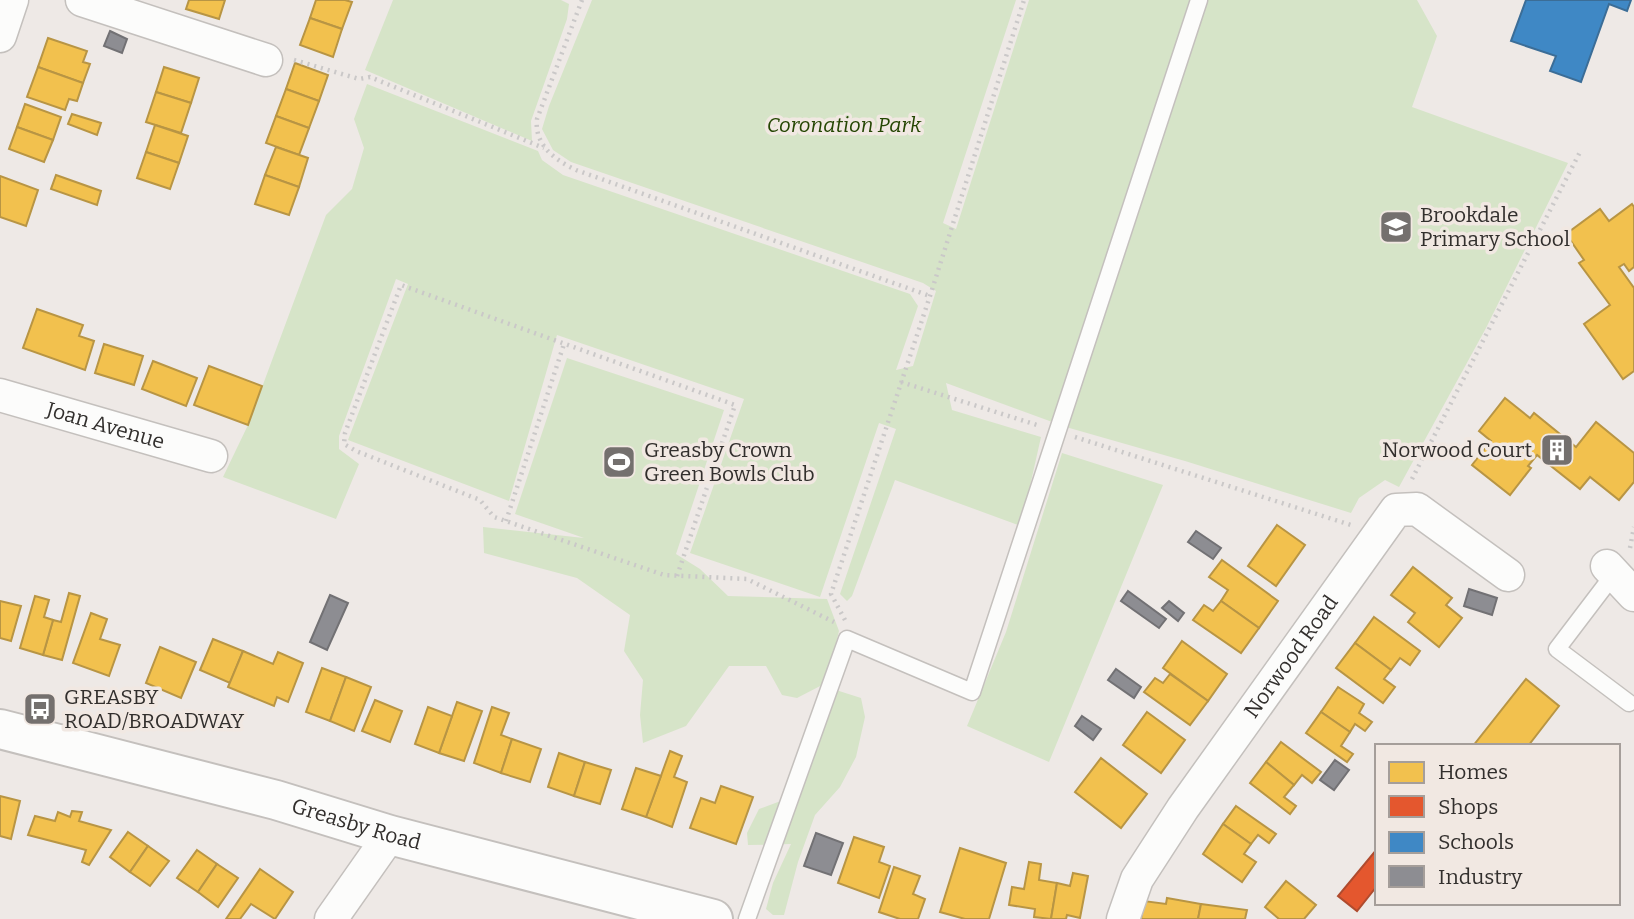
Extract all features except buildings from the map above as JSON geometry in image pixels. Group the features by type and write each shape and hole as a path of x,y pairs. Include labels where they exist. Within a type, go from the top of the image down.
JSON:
{"main road":[{"name":"Greasby Road","path":"0,729 276,800 390,835 713,919"}],"street":[{"path":"0,36 12,0"},
{"path":"82,0 266,61"},
{"name":"Joan Avenue","path":"0,395 211,456"},
{"path":"1402,510 1417,509 1508,575"},
{"name":"Norwood Road","path":"1123,919 1137,879 1183,808 1378,533 1396,510 1402,510"},
{"path":"331,919 390,835"}],"lane":[{"path":"747,919 847,639 972,692 1199,0"},
{"path":"1618,578 1558,649 1629,703"}],"path":[{"path":"582,0 537,119 536,129 545,149 557,161 930,296"},
{"path":"847,639 847,625 831,594 1024,0"},
{"path":"266,61 277,55 359,79 370,77 545,149"},
{"path":"1402,510 1405,494 1581,150"},
{"path":"677,576 735,405 401,285 345,433 344,443 356,451 480,500 494,517 506,522 664,575 677,576 747,579 837,624 847,639"},
{"path":"506,522 564,344"},
{"path":"901,382 1378,533"}],"green space":[{"path":"393,0 561,0 569,4 567,19 531,121 532,141 365,70"},
{"name":"Coronation Park","path":"592,0 1016,0 943,223 956,229 1029,0 1417,0 1437,36 1412,107 1568,163 1486,328 1399,487 1385,480 1359,498 1351,513 1066,427 946,383 952,410 1041,437 1021,526 895,480 852,596 847,601 840,594 896,429 879,423 820,597 690,553 744,399 557,335 509,501 348,440 408,284 396,279 339,436 339,449 359,464 336,519 223,477 248,425 326,215 352,189 364,148 354,119 367,84 538,151 542,160 563,175 910,294 918,306 896,370 913,366 936,291 923,283 571,162 553,150 542,129"},
{"path":"567,358 724,410 676,554 700,569 728,596 827,599 839,631 826,683 797,698 782,695 766,666 729,666 686,726 643,743 640,715 643,680 624,651 630,615 577,578 484,553 483,527 584,538 515,514"},
{"path":"1062,453 1163,485 1049,762 967,726 1006,632"},
{"path":"836,690 861,698 865,717 856,757 840,787 815,815 798,862 784,915 773,915 766,909 773,883 791,844 748,845 747,833 759,809 786,799"}],"place":[{"name":"Brookdale Primary School","path":"1396,227"},
{"name":"Norwood Court","path":"1557,450"},
{"name":"Greasby Crown Green Bowls Club","path":"619,462"},
{"name":"GREASBY ROAD/BROADWAY","path":"40,709"}]}
